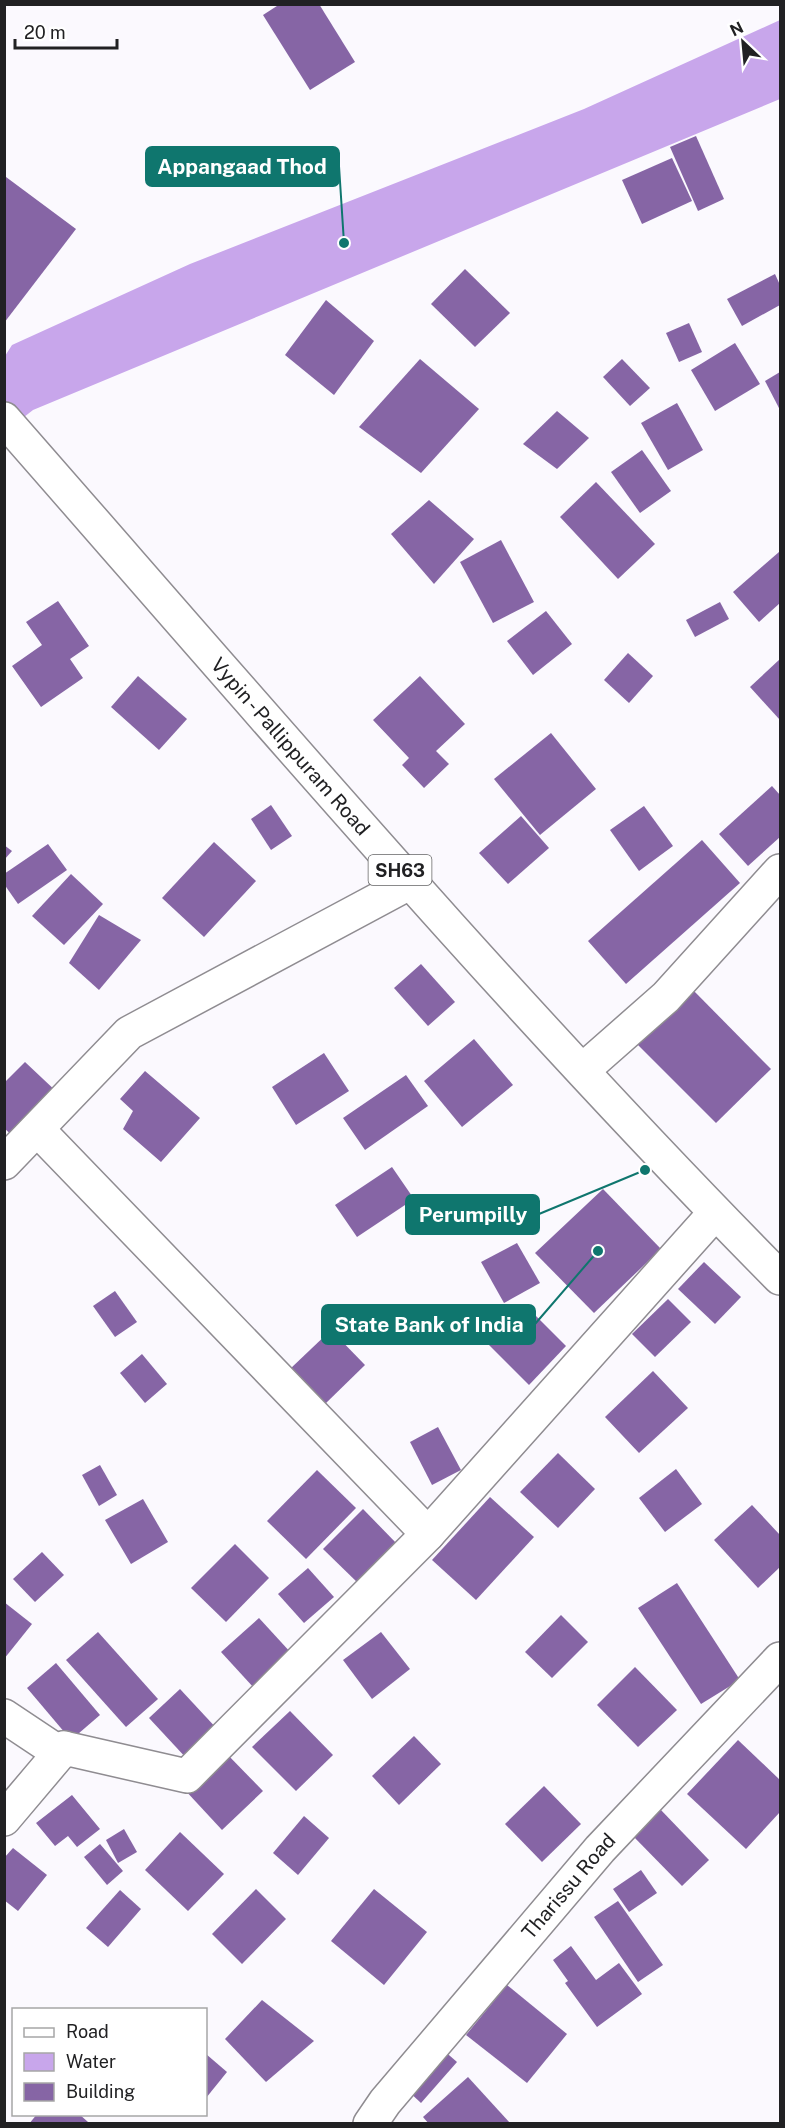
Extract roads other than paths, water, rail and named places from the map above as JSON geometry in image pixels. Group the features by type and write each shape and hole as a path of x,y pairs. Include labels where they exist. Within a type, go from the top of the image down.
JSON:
{"street":[{"name":"Vypin - Pallippuram Road","path":"4,419 536,1023 583,1070 647,1142 780,1278"},
{"path":"583,1070 666,997 780,871"},
{"path":"4,1163 129,1033 411,882"},
{"path":"37,1129 428,1534"},
{"path":"4,1716 58,1752 64,1748 187,1776 428,1534 715,1213"},
{"name":"Tharissu Road","path":"370,2124 385,2102 600,1849 780,1659"},
{"path":"4,1820 64,1748"}],"water":[{"path":"780,20 780,99 33,410 5,432 5,356 12,345 190,264 584,109"}],"place":[{"name":"Appangaad Thod","path":"344,243"},
{"name":"Perumpilly","path":"645,1170"},
{"name":"State Bank of India","path":"598,1251"}]}
